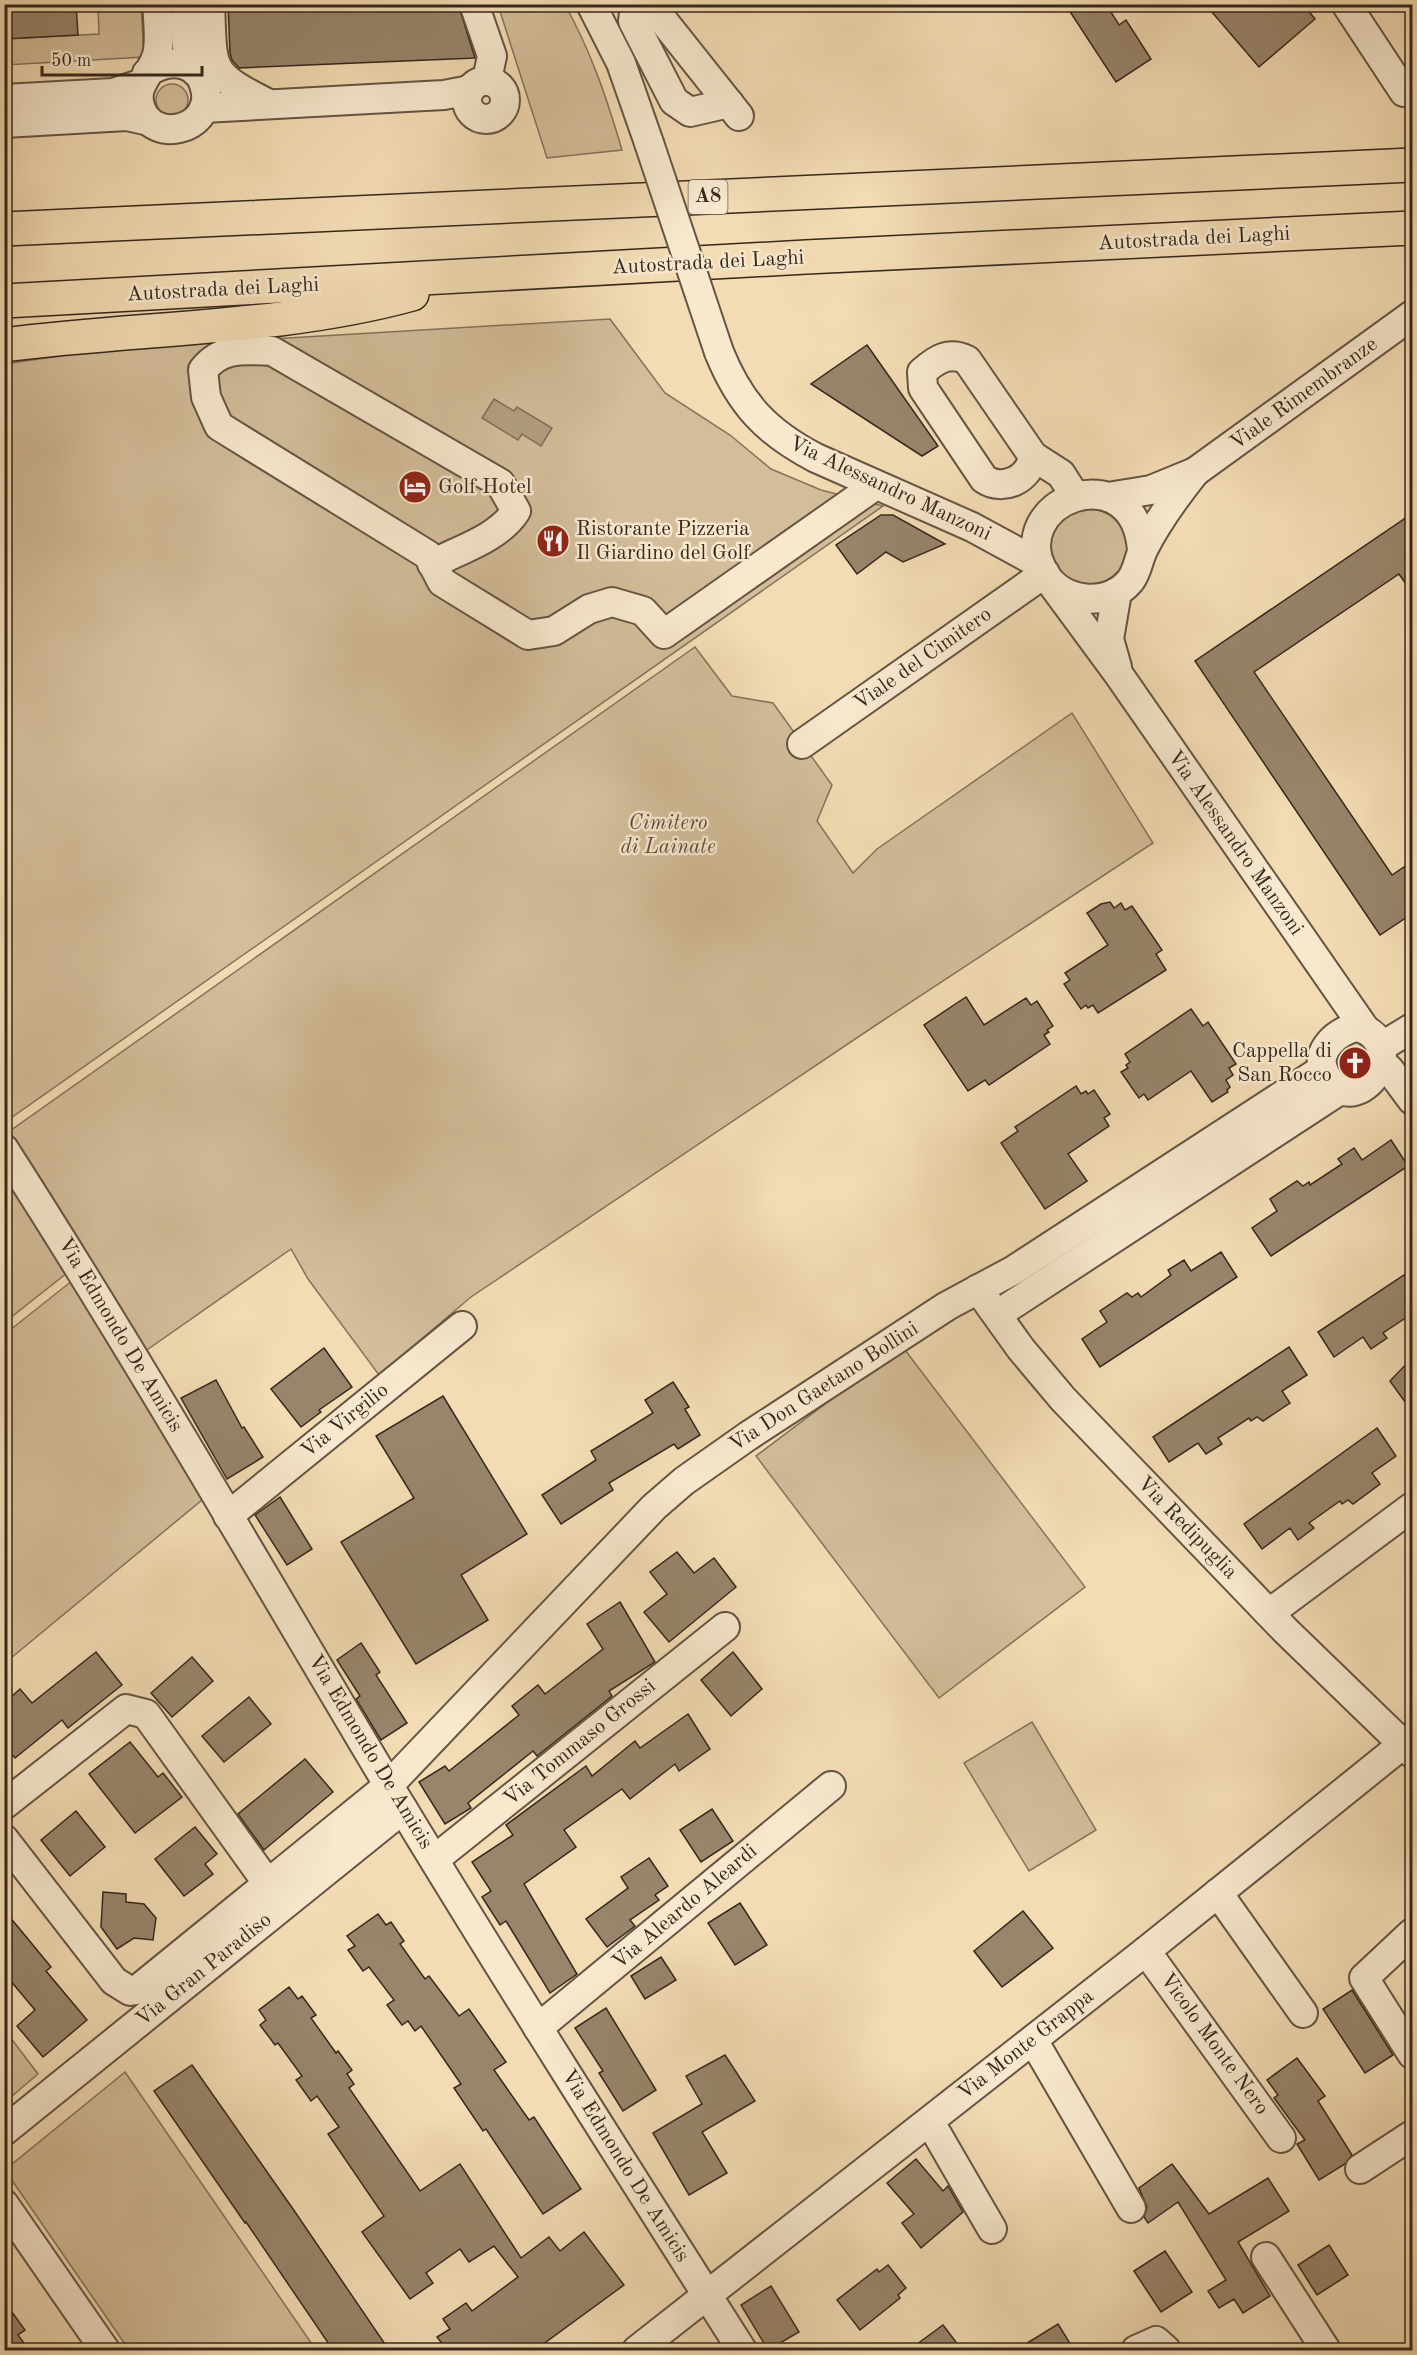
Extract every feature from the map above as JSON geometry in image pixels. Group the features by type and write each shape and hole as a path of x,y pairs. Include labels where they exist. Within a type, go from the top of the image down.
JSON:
{"highway":[{"name":"A8","path":"4,229 1413,165"},
{"name":"Autostrada dei Laghi","path":"4,301 806,257 1413,228"},
{"path":"4,345 249,323 353,308 376,304 478,276"}],"street":[{"path":"149,121 141,110 138,98 144,79 158,51 157,4"},
{"path":"4,123 127,116 149,121 160,128 173,130 186,127 197,119 204,108 206,95 203,82 188,59 185,4"},
{"path":"210,4 213,57 216,69 225,80 269,104"},
{"path":"204,108 467,93 492,56 474,4"},
{"name":"Via Alessandro Manzoni","path":"591,4 621,63 719,352 743,400 774,432 791,445 972,527 1046,574 1119,675 1333,985 1339,1004 1413,1100"},
{"path":"635,4 633,21 674,101 690,112 735,111 650,4"},
{"path":"1346,4 1404,92"},
{"path":"4,99 113,93 144,79 158,65 171,62 195,71"},
{"name":"Viale Rimembranze","path":"1195,472 1413,315"},
{"path":"432,564 493,533 511,519 516,511 500,483 272,351 233,349 210,361 203,370 206,397 219,426 428,555 432,564 442,582 528,635 554,631 589,609 612,602 643,611 664,634 876,485"},
{"path":"1033,456 1029,467 1013,482 998,485 984,479 923,388 922,372 934,362 949,355 958,355 967,360 1033,456 1061,474 1075,496"},
{"path":"1108,497 1151,490 1195,472"},
{"path":"1142,550 1141,533 1134,518 1123,505 1108,497 1092,494 1075,496 1059,504 1047,515 1039,530 1037,548 1046,574 1064,593 1082,599 1100,598 1117,592 1130,581 1138,566 1142,550 1166,510 1195,472"},
{"path":"972,527 1011,526 1047,515"},
{"name":"Viale del Cimitero","path":"802,744 1046,574"},
{"path":"1117,592 1109,639 1119,675"},
{"path":"1371,1043 1370,1088 1349,1093 1332,1080 1322,1056 1328,1045 1371,1043 1413,1028"},
{"path":"998,1314 1332,1080"},
{"name":"Via Don Gaetano Bollini","path":"396,1797 654,1507 684,1481 758,1429 978,1289 1014,1270 1332,1080"},
{"name":"Via Edmondo De Amicis","path":"4,1149 80,1268 396,1797 538,2028 742,2350"},
{"name":"Via Redipuglia","path":"978,1289 1025,1355 1063,1399 1286,1631 1409,1744"},
{"name":"Via Virgilio","path":"228,1516 462,1326"},
{"path":"1267,1611 1279,1606 1413,1507"},
{"name":"Via Tommaso Grossi","path":"435,1859 725,1627"},
{"path":"4,1805 126,1709 146,1714 268,1884"},
{"name":"Via Monte Grappa","path":"637,2350 1409,1744"},
{"name":"Via Aleardo Aleardi","path":"538,2028 831,1786"},
{"path":"4,1839 114,1981 130,1991 137,1990 268,1884 396,1797"},
{"name":"Via Gran Paradiso","path":"4,2131 396,1797"},
{"path":"1218,1893 1303,2013"},
{"path":"1413,1933 1364,1978 1413,2054"},
{"name":"Vicolo Monte Nero","path":"1146,1951 1281,2138"},
{"path":"1033,2040 1131,2208"},
{"path":"930,2122 992,2229"},
{"path":"1360,2169 1413,2135"},
{"path":"4,2204 105,2350"},
{"path":"1266,2257 1326,2350"},
{"path":"1136,2350 1156,2341 1166,2350"}],"green space":[{"path":"98,5 141,5 144,57 5,65 5,39 99,34"},
{"path":"498,5 565,5 598,76 622,150 547,158"},
{"path":"172,84 184,88 188,100 184,112 172,116 160,112 156,100 160,88"},
{"path":"610,319 665,393 730,435 771,469 821,490 883,506 5,1122 4,364 116,348"},
{"path":"1089,509 1104,512 1116,520 1124,532 1127,547 1124,562 1116,574 1104,582 1089,585 1074,582 1062,574 1054,562 1051,547 1054,532 1062,520 1074,512"},
{"name":"Cimitero di Lainate","path":"695,647 732,696 773,703 832,785 817,821 853,873 877,849 1072,713 1153,843 876,1025 471,1297 379,1375 308,1279 291,1249 144,1352 7,1133"},
{"path":"4,1164 72,1269 5,1322 4,1322"},
{"path":"78,1276 208,1495 5,1663 5,1334"},
{"path":"902,1346 1085,1587 939,1698 756,1456"},
{"path":"1032,1722 1096,1830 1029,1871 964,1763"},
{"path":"4,2029 38,2074 5,2102 4,2102"},
{"path":"125,2072 316,2350 129,2350 9,2176 11,2165"}],"shaded area":[{"path":"494,399 514,411 517,407 552,428 541,446 522,434 518,440 482,418"}],"building":[{"path":"4,4 76,4 78,35 4,39"},
{"path":"228,4 458,4 475,58 239,68 232,60 230,53"},
{"path":"1065,4 1106,4 1119,25 1126,20 1151,59 1116,82"},
{"path":"1205,4 1303,4 1315,19 1259,67"},
{"path":"867,345 938,446 922,456 811,384"},
{"path":"1413,513 1413,594 1399,574 1254,672 1392,875 1413,861 1413,913 1380,935 1195,661"},
{"path":"881,515 893,515 945,544 903,562 886,552 857,574 836,545"},
{"path":"1110,902 1114,908 1121,903 1125,910 1132,906 1162,950 1156,954 1166,970 1098,1013 1093,1005 1088,1008 1086,1005 1081,1009 1064,984 1070,980 1065,973 1108,945 1087,913 1101,904"},
{"path":"966,997 984,1025 1026,998 1031,1005 1037,1001 1053,1026 1044,1035 1050,1044 989,1085 985,1080 968,1091 924,1025"},
{"path":"1191,1009 1203,1026 1208,1022 1236,1064 1229,1068 1233,1075 1226,1080 1230,1087 1228,1092 1212,1102 1191,1071 1148,1100 1144,1094 1139,1098 1121,1072 1128,1068 1126,1065 1130,1062 1125,1054"},
{"path":"1076,1086 1081,1094 1086,1091 1088,1094 1094,1090 1110,1114 1104,1118 1109,1126 1068,1154 1087,1181 1045,1209 1001,1143 1018,1131 1015,1127"},
{"path":"1391,1140 1408,1166 1271,1256 1252,1228 1277,1211 1270,1199 1297,1181 1303,1186 1309,1182 1310,1185 1342,1164 1338,1159 1354,1148 1362,1160"},
{"path":"1221,1252 1237,1277 1100,1367 1082,1339 1107,1322 1100,1311 1127,1293 1132,1297 1138,1293 1141,1297 1171,1275 1168,1270 1184,1260 1191,1271"},
{"path":"1413,1269 1413,1313 1383,1333 1387,1338 1371,1349 1363,1337 1334,1357 1318,1332"},
{"path":"1289,1347 1307,1375 1282,1391 1290,1403 1263,1421 1257,1417 1251,1421 1249,1418 1218,1438 1222,1444 1206,1454 1198,1443 1169,1462 1153,1437"},
{"path":"324,1348 352,1387 319,1410 321,1412 301,1427 271,1389"},
{"path":"1413,1357 1413,1413 1390,1381"},
{"path":"216,1380 242,1428 244,1427 263,1457 227,1479 181,1398"},
{"path":"673,1382 689,1407 685,1409 700,1435 678,1449 674,1444 609,1483 613,1490 561,1524 542,1495 596,1460 591,1451 653,1413 645,1400"},
{"path":"443,1396 527,1534 461,1575 488,1620 416,1664 341,1542 414,1498 376,1436"},
{"path":"1377,1428 1396,1456 1372,1473 1380,1484 1353,1504 1348,1500 1342,1504 1340,1501 1309,1523 1314,1528 1298,1540 1290,1528 1262,1549 1244,1524"},
{"path":"280,1497 312,1549 287,1565 255,1515"},
{"path":"677,1552 694,1573 714,1558 736,1587 669,1642 644,1612 667,1594 650,1572"},
{"path":"620,1602 655,1662 609,1691 612,1696 537,1756 533,1751 468,1803 471,1808 445,1824 419,1782 445,1766 449,1771 519,1715 512,1706 538,1685 545,1694 603,1649 587,1624"},
{"path":"361,1643 380,1672 376,1675 407,1723 381,1740 356,1699 360,1696 337,1660"},
{"path":"96,1652 122,1685 68,1728 62,1720 15,1758 4,1745 4,1703 20,1689 32,1703"},
{"path":"733,1652 762,1689 731,1716 701,1680"},
{"path":"192,1657 213,1681 172,1717 151,1693"},
{"path":"249,1697 271,1724 224,1762 202,1736"},
{"path":"688,1714 710,1749 679,1771 675,1764 630,1799 622,1789 564,1830 576,1847 524,1884 577,1974 550,1993 506,1921 500,1925 482,1897 491,1891 472,1862 513,1835 506,1825 586,1766 592,1776 635,1741 640,1748"},
{"path":"130,1742 158,1777 163,1773 182,1797 135,1833 89,1774"},
{"path":"305,1759 333,1792 264,1850 238,1814"},
{"path":"712,1809 733,1841 701,1862 680,1830"},
{"path":"76,1811 105,1847 70,1876 41,1840"},
{"path":"195,1827 217,1854 205,1864 213,1874 184,1896 155,1859"},
{"path":"649,1858 668,1886 655,1895 659,1900 630,1920 635,1926 607,1947 586,1919 628,1888 621,1877"},
{"path":"103,1892 126,1894 126,1902 144,1904 156,1918 153,1940 134,1938 117,1949 101,1927"},
{"path":"740,1903 767,1945 735,1965 708,1923"},
{"path":"4,1910 51,1967 46,1971 87,2020 43,2057 17,2026 35,2010 4,1973"},
{"path":"1023,1911 1053,1948 1002,1987 974,1951"},
{"path":"378,1914 386,1925 391,1922 404,1941 400,1944 425,1979 429,1976 459,2016 469,2009 506,2062 494,2070 529,2120 534,2117 581,2189 543,2214 486,2129 483,2131 454,2088 461,2084 421,2026 415,2031 408,2021 402,2025 387,2005 394,2000 369,1967 363,1971 348,1950 355,1946 347,1936"},
{"path":"661,1957 676,1980 645,1999 631,1976"},
{"path":"289,1987 298,1999 302,1996 316,2015 311,2018 336,2053 338,2051 352,2070 347,2074 354,2084 349,2088 420,2191 460,2164 521,2258 549,2237 560,2251 584,2232 624,2285 535,2350 447,2350 437,2337 450,2329 443,2319 466,2303 472,2311 518,2277 494,2246 469,2262 460,2249 426,2273 433,2283 410,2299 362,2232 384,2216 328,2134 339,2127 317,2096 311,2101 296,2080 302,2076 278,2043 275,2045 260,2025 266,2020 259,2010"},
{"path":"1352,1990 1393,2055 1365,2073 1323,2009"},
{"path":"606,2008 656,2090 623,2111 599,2073 603,2071 575,2028"},
{"path":"725,2055 755,2101 702,2132 727,2173 689,2195 653,2133 702,2104 686,2076"},
{"path":"1297,2058 1325,2096 1318,2101 1352,2155 1345,2164 1319,2180 1297,2144 1305,2140 1274,2098 1278,2095 1267,2080"},
{"path":"192,2065 389,2350 333,2350 245,2223 154,2091"},
{"path":"916,2159 943,2191 948,2186 963,2212 921,2248 902,2223 914,2214 887,2183"},
{"path":"1172,2164 1209,2214 1268,2178 1289,2211 1238,2242 1270,2296 1243,2313 1234,2299 1219,2308 1208,2291 1226,2280 1178,2202 1148,2223 1144,2217 1147,2207 1139,2188"},
{"path":"1329,2245 1348,2275 1317,2295 1298,2265"},
{"path":"1165,2251 1192,2292 1161,2312 1134,2271"},
{"path":"888,2265 906,2288 898,2295 900,2298 860,2330 837,2300 877,2269 879,2272"},
{"path":"771,2286 799,2332 768,2350 741,2305"},
{"path":"4,2301 25,2330 18,2335 29,2350 4,2350"},
{"path":"1058,2324 1074,2350 1016,2350"},
{"path":"943,2325 962,2350 909,2350"}],"place":[{"name":"Golf Hotel","path":"415,487"},
{"name":"Ristorante Pizzeria Il Giardino del Golf","path":"553,541"},
{"name":"Cappella di San Rocco","path":"1355,1063"}]}
